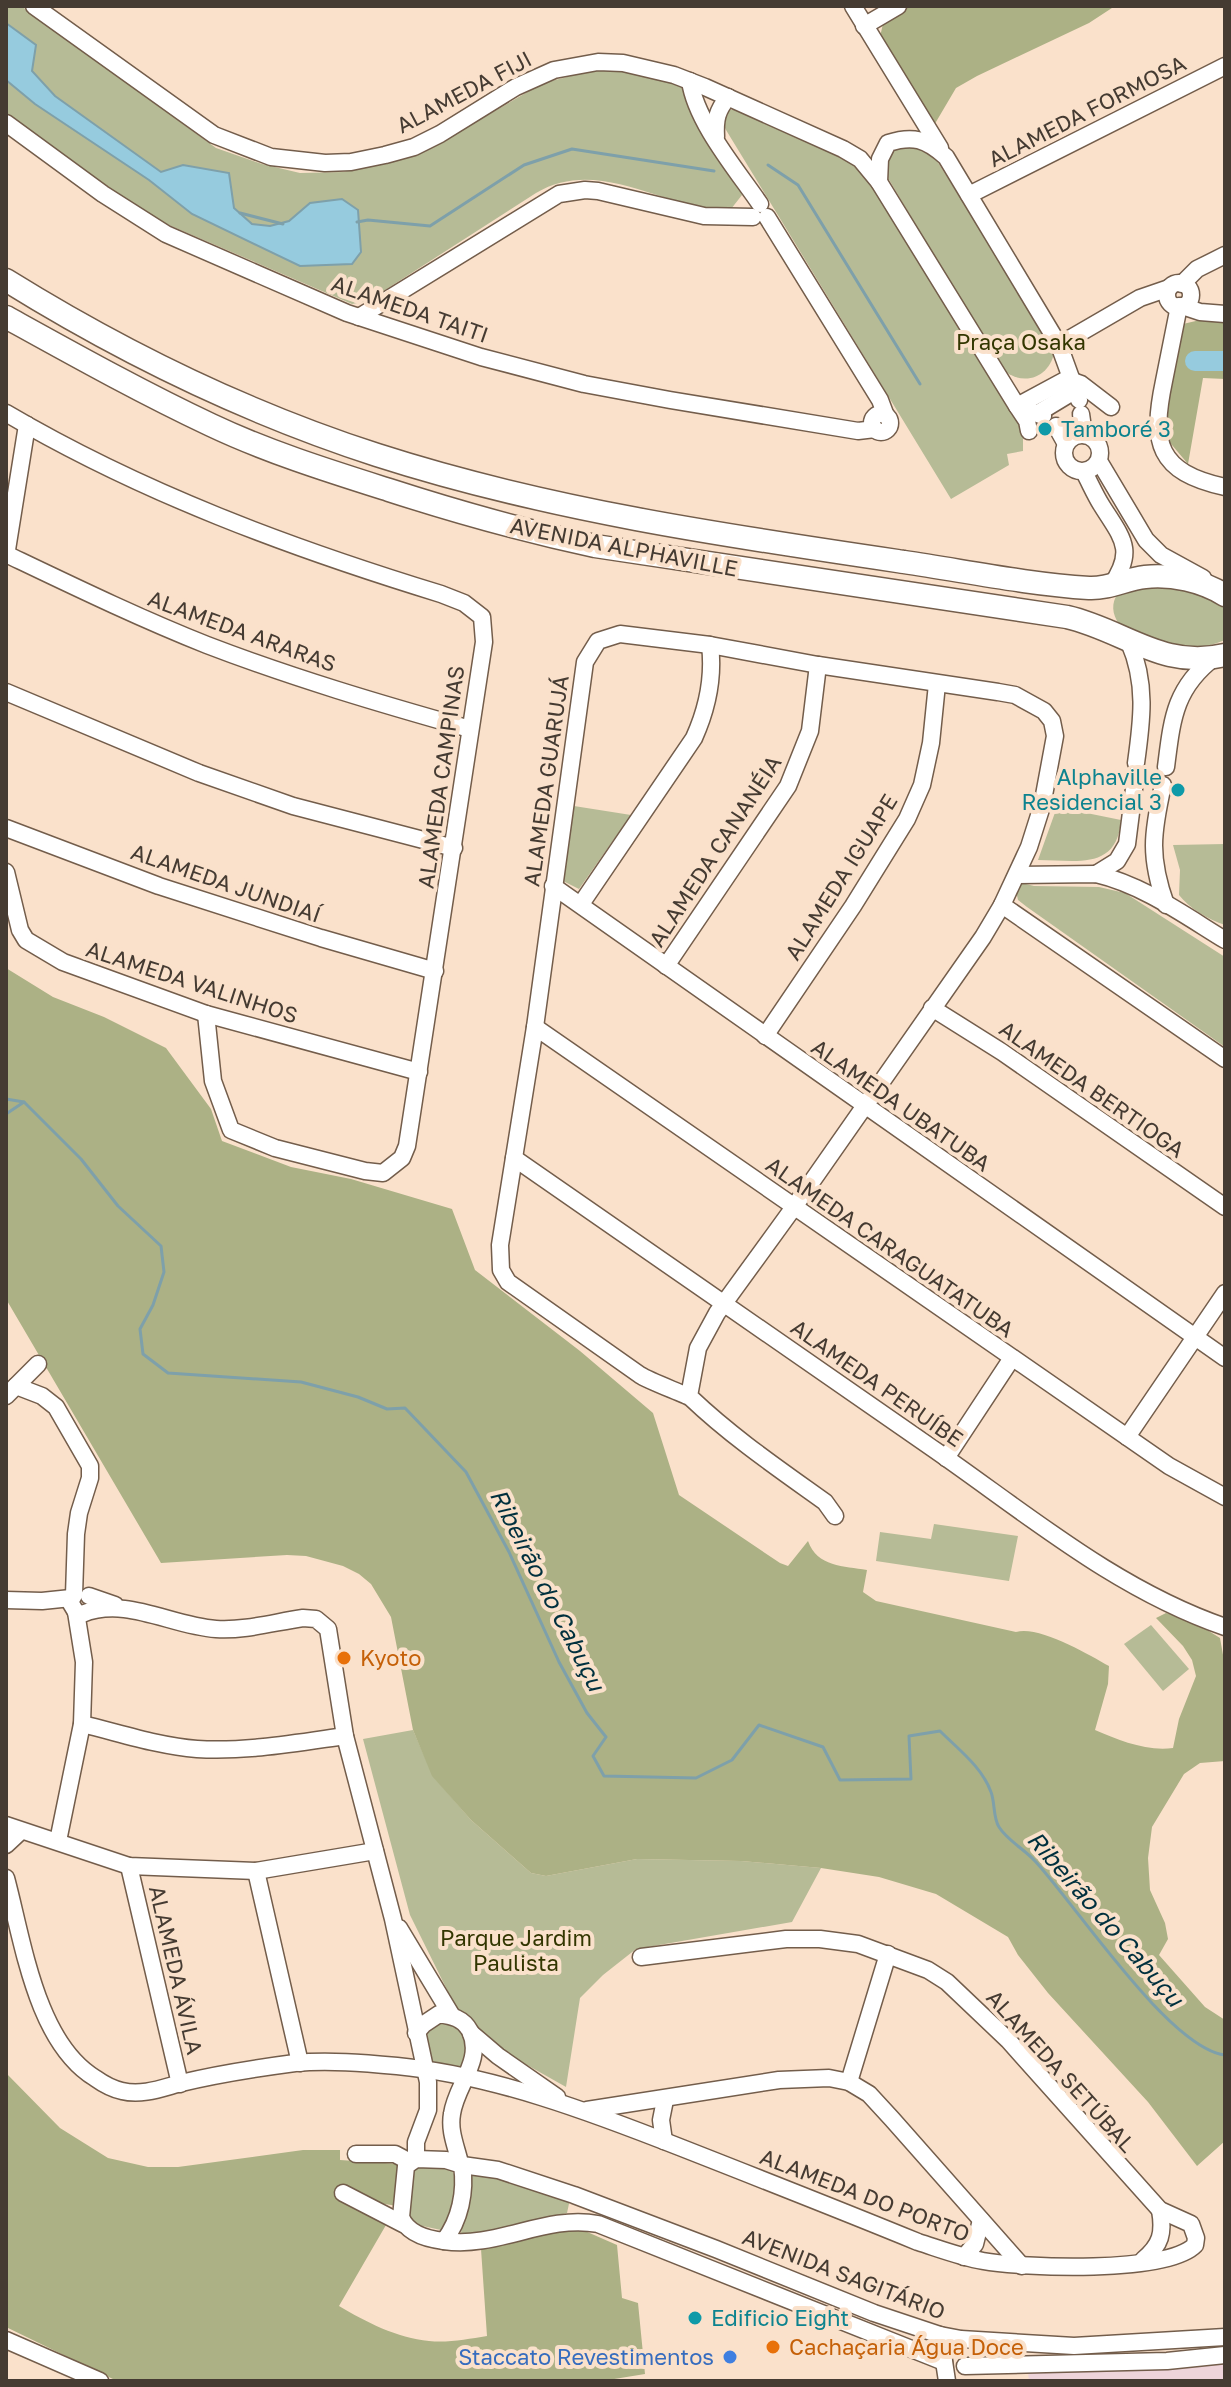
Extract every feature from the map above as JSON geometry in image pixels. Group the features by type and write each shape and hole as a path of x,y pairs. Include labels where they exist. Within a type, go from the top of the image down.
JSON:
{"main road":[{"name":"AVENIDA ALPHAVILLE","path":"6,280 142,356 241,404 377,455 456,479 594,511 713,533 1078,587 1111,586 1145,577 1164,577 1205,585 1225,593"},
{"name":"AVENIDA ALPHAVILLE","path":"6,317 225,431 340,475 469,515 595,546 1087,622 1158,654 1180,658 1222,654"},
{"path":"1105,628 1104,611 1111,586"}],"street":[{"name":"ALAMEDA FIJI","path":"34,6 214,135 271,157 297,161 351,162 414,147 532,79 574,65 623,63 690,81 728,97 860,159 879,182 985,358 1027,421 1029,431"},
{"path":"853,6 1059,345 1077,396 1084,435"},
{"path":"864,26 898,6"},
{"name":"ALAMEDA FORMOSA","path":"969,195 1225,66"},
{"path":"359,317 543,202 571,191 614,193 704,216 760,212 692,95 690,81"},
{"path":"716,138 717,110 728,97"},
{"path":"860,159 911,126 913,102"},
{"name":"ALAMEDA TAITI","path":"6,123 103,194 166,234 359,317 481,357 584,384 866,431 877,422 880,400 760,212"},
{"path":"879,182 880,159 888,143 920,138 946,157"},
{"path":"1222,256 1191,274 1181,296 1159,404 1157,432 1167,454 1181,471 1203,483 1225,487"},
{"path":"376,323 401,291"},
{"path":"1059,345 1125,307 1181,296 1222,313"},
{"path":"1046,418 1077,396"},
{"path":"1017,406 1077,396 1111,407"},
{"path":"1017,406 1046,418 1066,444"},
{"name":"ALAMEDA CAMPINAS","path":"6,413 94,460 250,530 441,594 475,609 482,617 484,642 454,848 407,1146 402,1158 383,1173 365,1171 275,1148 231,1130 213,1081 206,1014"},
{"path":"6,555 27,425"},
{"path":"1111,586 1121,573 1126,550 1118,530 1084,472 1069,466 1064,455 1066,444 1074,437 1084,435 1098,444 1099,461 1146,540 1161,555 1225,593"},
{"path":"1084,472 1099,461"},
{"name":"ALAMEDA ARARAS","path":"6,555 132,614 208,645 299,678 470,729"},
{"name":"ALAMEDA GUARUJÁ","path":"689,1396 698,1348 724,1303 983,937 1018,875 1042,806 1055,736 1052,721 1044,711 1015,695 710,645 620,634 598,641 585,662 535,1027 499,1257 501,1270 508,1282 640,1375 658,1386 689,1396 730,1434 825,1502 835,1516"},
{"path":"1129,642 1138,661 1143,696 1137,758 1166,762 1178,701 1188,682 1222,654"},
{"path":"581,904 694,738 710,691 710,645"},
{"name":"ALAMEDA CANANÉIA","path":"666,966 788,786 810,731 818,665"},
{"name":"ALAMEDA IGUAPE","path":"765,1036 853,906 907,819 922,785 937,684"},
{"path":"6,692 199,773 293,806 454,848"},
{"path":"1096,874 1117,861 1127,844 1134,787 1161,792 1153,855 1166,905"},
{"name":"ALAMEDA JUNDIAÍ","path":"6,828 159,886 435,971"},
{"name":"ALAMEDA VALINHOS","path":"6,872 20,930 26,940 63,962 206,1014 419,1072"},
{"path":"1018,875 1096,874 1137,888 1225,940"},
{"name":"ALAMEDA UBATUBA","path":"553,886 1225,1358"},
{"path":"1002,905 1224,1057"},
{"name":"ALAMEDA BERTIOGA","path":"932,1008 1002,1052 1225,1207"},
{"name":"ALAMEDA CARAGUATATUBA","path":"535,1027 1169,1466 1225,1497"},
{"name":"ALAMEDA PERUÍBE","path":"514,1158 1036,1524 1152,1596 1225,1627"},
{"path":"1127,1437 1225,1293"},
{"path":"946,1458 1012,1358"},
{"path":"11,1391 38,1364"},
{"path":"11,1391 42,1396 56,1407 90,1466 90,1478 76,1534 84,1662 82,1724 58,1841"},
{"path":"6,1600 80,1603 124,1609 195,1627 219,1629 303,1618 323,1623 331,1642 345,1736 393,1919 411,1964 452,2016"},
{"path":"82,1724 167,1745 197,1749 255,1748 345,1736"},
{"path":"6,1845 13,1828 129,1866 256,1871 375,1851"},
{"name":"ALAMEDA ÁVILA","path":"129,1866 180,2084"},
{"path":"256,1871 300,2063"},
{"path":"6,1878 39,2001 50,2029 63,2050 93,2077 121,2091 139,2092 300,2063 425,2069 464,2078"},
{"name":"ALAMEDA SETÚBAL","path":"641,1957 820,1939 858,1944 928,1970 947,1982 1008,2040 1160,2210 1191,2224 1196,2238"},
{"path":"849,2082 888,1954"},
{"path":"403,2224 401,2206 406,2166 413,2161 429,2096 416,2033 411,1964"},
{"path":"343,2193 428,2239 444,2241 458,2217 462,2190 461,2164 450,2127 455,2099 475,2055 471,2033 463,2022 439,2014 416,2033"},
{"name":"ALAMEDA DO PORTO","path":"471,2033 568,2105"},
{"name":"ALAMEDA DO PORTO","path":"464,2078 585,2111 918,2242 964,2257 1022,2266 1116,2265 1182,2253 1195,2245 1196,2238"},
{"path":"585,2111 779,2080 829,2078 849,2082 869,2094 1022,2266"},
{"path":"664,2141 661,2120 665,2100"},
{"path":"423,2126 450,2127"},
{"path":"356,2154 395,2154 413,2161 461,2164"},
{"name":"AVENIDA SAGITÁRIO","path":"461,2164 498,2170 574,2195 874,2313 940,2335 1074,2346 1225,2337"},
{"path":"1141,2262 1159,2244 1163,2234 1160,2210"},
{"path":"964,2257 975,2244 981,2220"},
{"name":"AVENIDA SAGITÁRIO","path":"444,2241 468,2243 487,2240 553,2223 585,2221 598,2224 944,2362"},
{"path":"940,2335 947,2381"},
{"path":"961,2339 964,2374 1225,2355"},
{"path":"6,2340 100,2381"}],"shaded area":[{"path":"1225,2363 1225,2381 1029,2381 1028,2372"}],"green space":[{"path":"6,6 21,6 216,148 300,173 343,172 426,151 543,83 591,71 645,73 680,85 738,179 742,195 731,209 681,202 608,182 584,180 560,183 536,193 368,301 352,304 162,222 6,113"},
{"path":"907,6 1115,6 1089,23 956,88 933,127 880,37 884,19"},
{"path":"739,109 834,149 863,167 1023,424 1023,451 1007,454 1009,465 951,499 726,130 723,123 728,110"},
{"name":"Praça Osaka","path":"927,145 1055,348 1048,366 1035,377 1018,378 1001,368 885,173 886,159 894,149"},
{"path":"1200,320 1225,322 1225,379 1203,378 1188,464 1161,432 1183,324"},
{"path":"1168,583 1225,603 1225,640 1210,645 1183,647 1158,641 1119,624 1113,608 1118,593"},
{"path":"574,806 631,815 579,889 563,881"},
{"path":"1057,807 1121,820 1112,848 1103,855 1080,861 1038,860"},
{"path":"1225,844 1225,925 1200,913 1179,895 1180,870 1173,845"},
{"path":"1022,883 1099,887 1125,893 1225,957 1225,1047 1018,900 1016,891"},
{"path":"6,968 53,997 104,1017 166,1048 211,1109 222,1141 291,1167 351,1179 452,1209 475,1270 580,1351 653,1413 679,1495 780,1563 788,1566 808,1541 812,1550 825,1561 867,1570 863,1592 876,1601 1016,1632 1037,1633 1076,1648 1109,1666 1108,1684 1095,1730 1143,1747 1173,1748 1179,1719 1196,1676 1192,1660 1183,1646 1156,1618 1166,1613 1191,1620 1220,1638 1225,1666 1225,1761 1200,1763 1184,1774 1152,1827 1148,1858 1150,1890 1165,1923 1168,1939 1159,1955 1205,2007 1225,2020 1225,2141 1197,2166 1148,2102 1048,1993 1008,1937 936,1894 879,1877 741,1861 637,1859 546,1876 531,1873 471,1820 432,1776 413,1730 391,1617 371,1584 343,1566 306,1556 161,1563 6,1299"},
{"path":"934,1524 1018,1536 1009,1581 876,1561 880,1532 931,1539"},
{"path":"1151,1625 1189,1669 1163,1691 1124,1644"},
{"name":"Parque Jardim Paulista","path":"413,1730 433,1776 471,1820 531,1873 546,1876 637,1859 741,1861 821,1868 792,1922 636,1949 603,1975 580,1998 566,2087 476,2036 458,2012 410,1915 363,1739"},
{"path":"443,2022 451,2022 470,2037 464,2064 454,2069 440,2067 427,2060 429,2032"},
{"path":"6,2073 60,2128 108,2158 148,2167 178,2167 303,2150 340,2150 340,2160 400,2164 397,2206 344,2202 386,2225 339,2306 405,2337 443,2341 487,2336 481,2249 569,2229 585,2231 617,2245 622,2298 638,2303 645,2374 602,2381 117,2381 6,2327"},
{"path":"420,2166 451,2169 454,2175 453,2212 449,2226 441,2230 409,2223 406,2209 411,2171"},
{"path":"466,2167 570,2199 567,2213 488,2232 461,2234"}],"water":[{"path":"6,23 36,45 32,71 55,96 161,172 183,165 229,173 234,208 252,224 270,226 289,221 310,203 342,199 358,210 361,252 352,264 300,266 192,214 149,180 35,104 6,80"}],"waterway":[{"path":"357,222 368,220 430,226 524,165 572,149 714,171"},
{"path":"768,165 798,185 920,384"},
{"path":"240,213 283,224"},
{"path":"1195,361 1225,361"},
{"name":"Ribeirão do Cabuçu","path":"6,1099 24,1102 81,1159 118,1206 161,1246 164,1272 153,1305 140,1329 143,1354 168,1373 301,1382 358,1397 387,1409 405,1408 466,1472 509,1552 559,1662 587,1713 606,1737 593,1756 604,1776 696,1778 732,1760 759,1725 823,1747 840,1780 911,1779 909,1736 940,1731 969,1759 987,1783 1002,1832 1035,1861 1124,1972 1178,2028 1203,2047 1225,2055"},
{"path":"6,1114 24,1102"}],"place":[{"name":"Tamboré 3","path":"1045,429"},
{"name":"Alphaville Residencial 3","path":"1178,790"},
{"name":"Kyoto","path":"344,1658"},
{"name":"Edificio Eight","path":"695,2318"},
{"name":"Cachaçaria Água Doce","path":"773,2347"},
{"name":"Staccato Revestimentos","path":"730,2357"}]}
